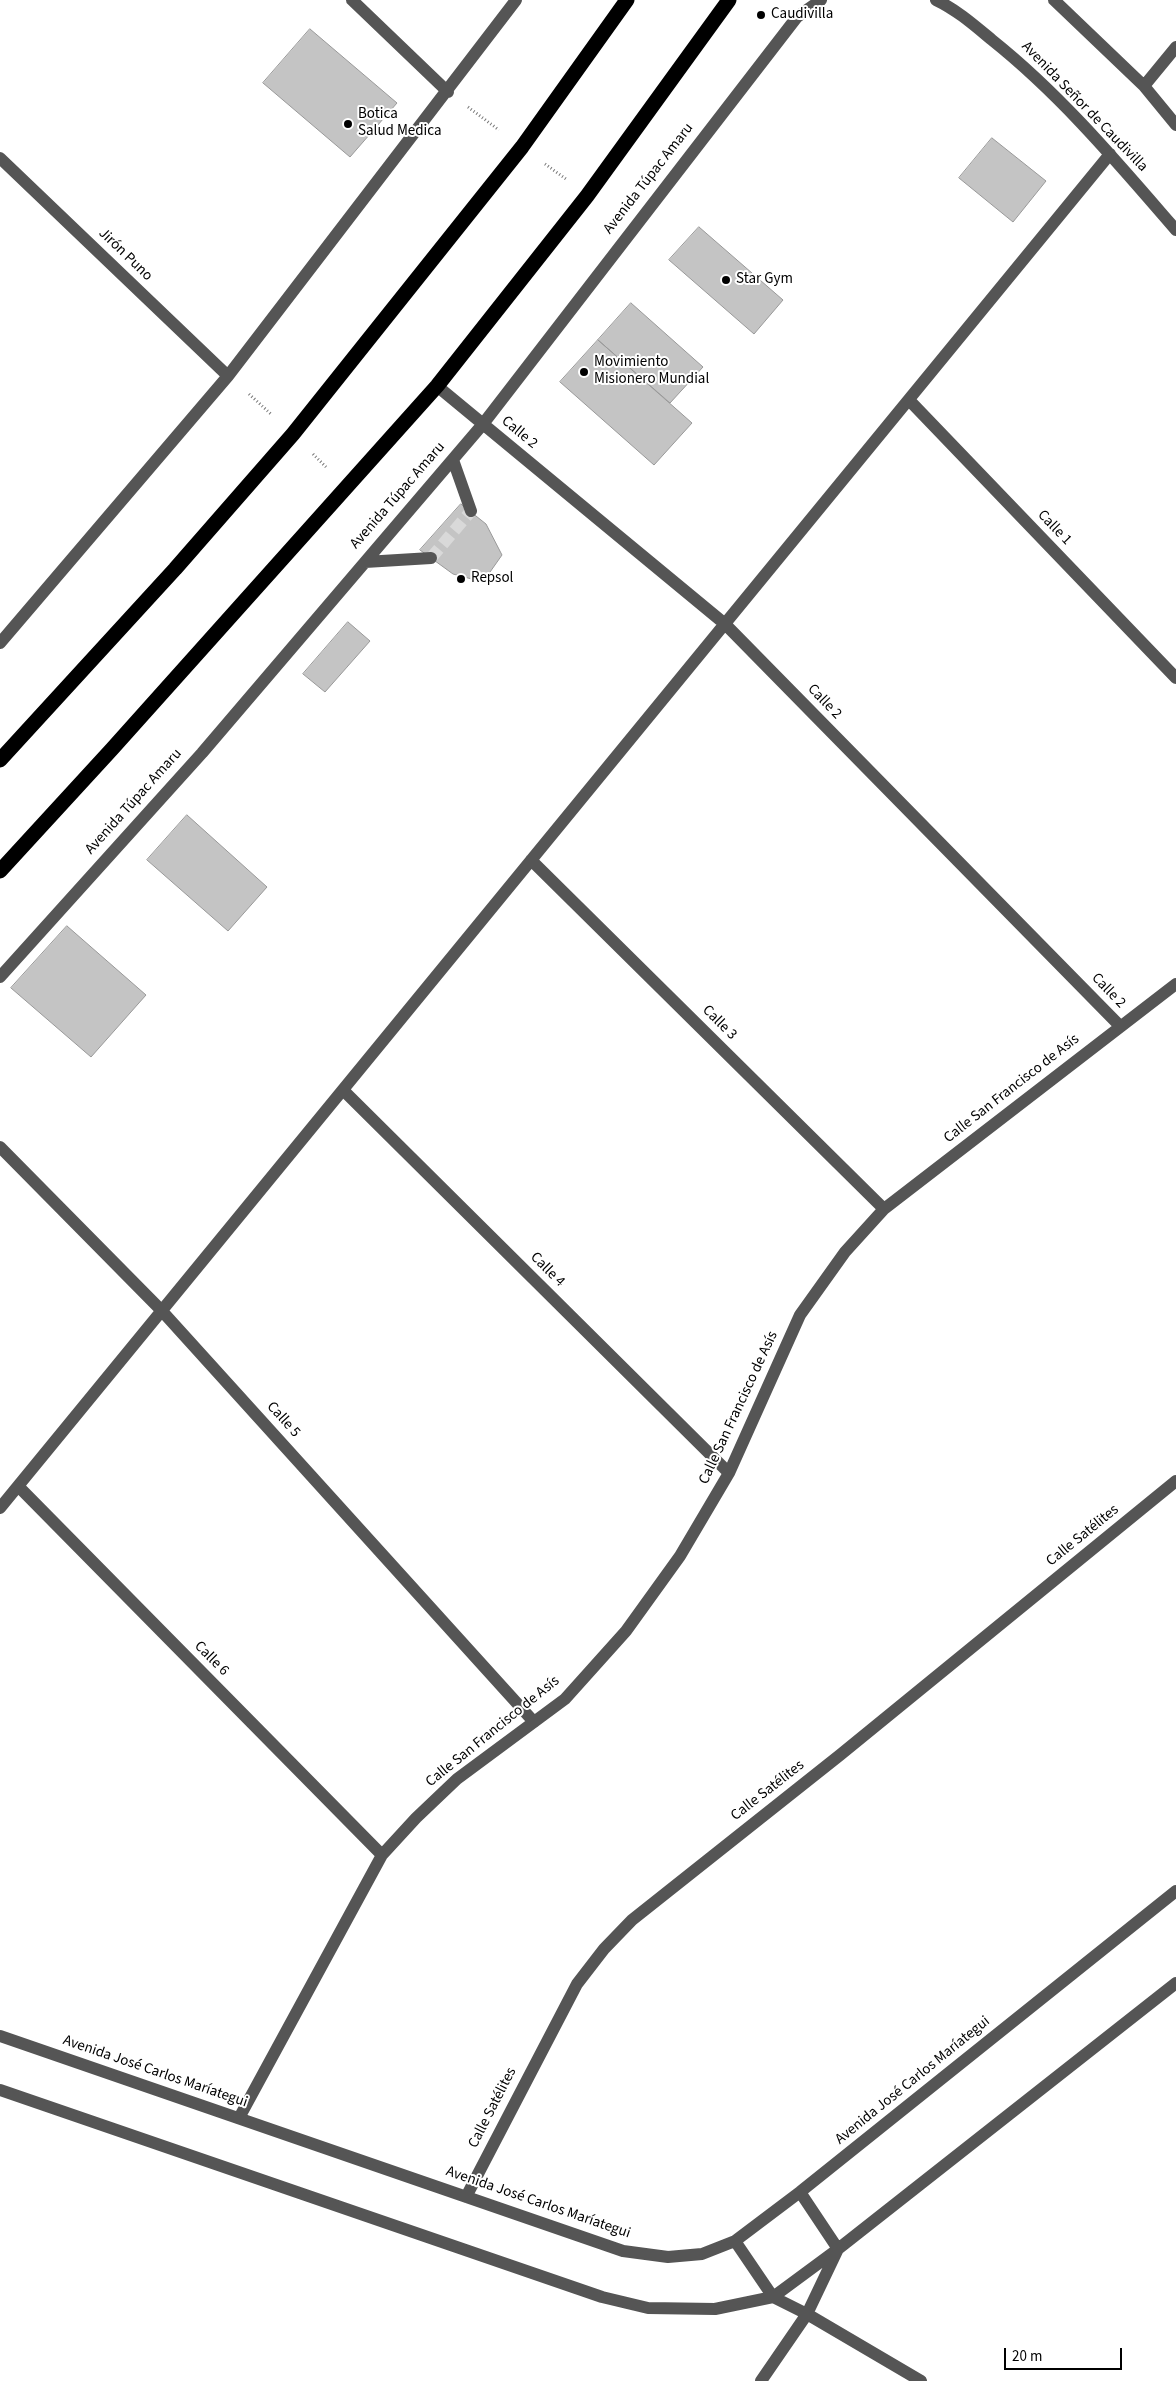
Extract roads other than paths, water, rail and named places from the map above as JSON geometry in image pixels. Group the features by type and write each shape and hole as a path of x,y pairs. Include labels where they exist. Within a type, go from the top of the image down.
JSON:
{"highway":[{"path":"0,760 175,569 292,434 522,147 627,0"},
{"path":"0,870 112,749 437,386 587,196 729,0"}],"street":[{"path":"352,0 448,92"},
{"path":"0,643 228,376 448,92 516,0"},
{"name":"Avenida Túpac Amaru","path":"0,977 202,753 453,460 483,424 797,17 821,0"},
{"name":"Avenida Señor de Caudivilla","path":"936,0 953,8 1023,65 1110,154 1176,230"},
{"path":"1054,0 1144,86 1176,125"},
{"path":"1144,86 1176,47"},
{"path":"0,1508 1110,154"},
{"name":"Jirón Puno","path":"0,158 228,376"},
{"name":"Calle 2","path":"437,386 725,624 1120,1026"},
{"name":"Calle 1","path":"909,400 1176,678"},
{"path":"453,460 471,511"},
{"path":"365,562 431,558"},
{"name":"Calle 3","path":"531,860 884,1209"},
{"name":"Calle San Francisco de Asís","path":"239,2118 382,1855 416,1818 457,1779 565,1699 626,1631 680,1556 729,1473 800,1315 845,1252 884,1209 1176,984"},
{"name":"Calle 4","path":"343,1090 729,1473"},
{"name":"Calle 5","path":"0,1147 162,1310 534,1722"},
{"name":"Calle Satélites","path":"466,2197 577,1984 604,1949 632,1920 840,1755 1176,1481"},
{"name":"Calle 6","path":"18,1486 382,1855"},
{"name":"Avenida José Carlos Maríategui","path":"0,2036 624,2251 668,2257 702,2254 735,2241 800,2192 1176,1891"},
{"path":"0,2090 602,2297 648,2308 714,2309 773,2296 838,2249 1174,1989"},
{"path":"800,2192 838,2249"},
{"path":"735,2241 773,2296 921,2381"},
{"path":"761,2381 807,2314 838,2249"}],"tunnel":[{"path":"431,558 471,511"}],"place":[{"name":"Caudivilla","path":"761,15"},
{"name":"Botica Salud Medica","path":"348,124"},
{"name":"Star Gym","path":"726,280"},
{"name":"Movimiento Misionero Mundial","path":"584,372"},
{"name":"Repsol","path":"461,579"}]}
